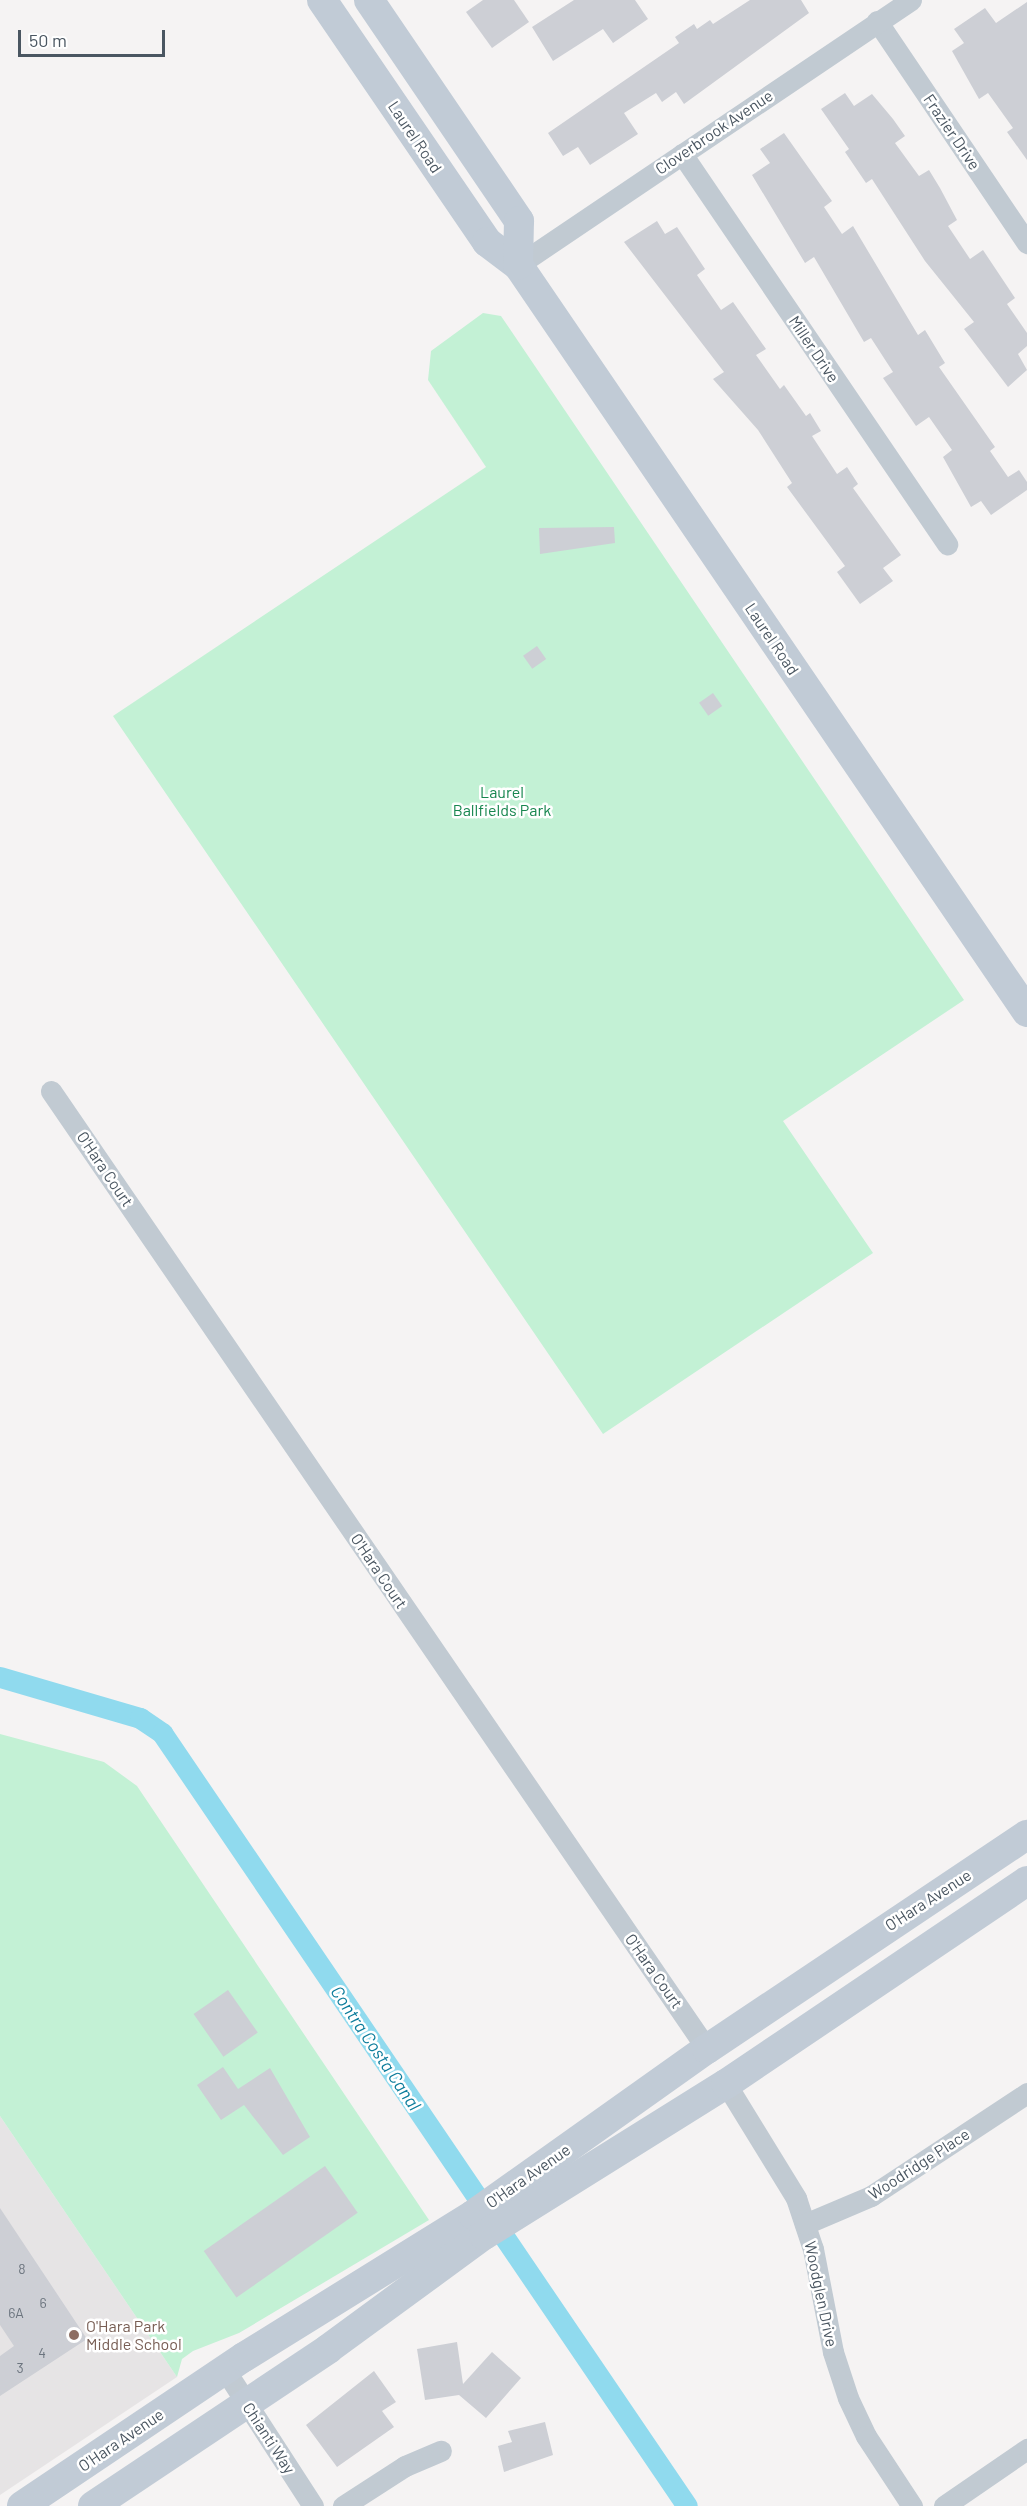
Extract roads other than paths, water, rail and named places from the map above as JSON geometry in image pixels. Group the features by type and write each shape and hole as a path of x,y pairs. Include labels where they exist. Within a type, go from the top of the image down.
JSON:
{"main road":[{"name":"Laurel Road","path":"322,0 487,242 518,265 1027,1012"},
{"path":"369,0 519,221 518,265"},
{"name":"O'Hara Avenue","path":"93,2506 246,2404 707,2049 1027,1835"},
{"name":"O'Hara Avenue","path":"22,2506 225,2370 726,2084 1027,1881"}],"street":[{"name":"Cloverbrook Avenue","path":"518,265 910,0"},
{"name":"Frazier Drive","path":"877,21 1027,243"},
{"name":"Miller Drive","path":"682,154 947,544"},
{"name":"O'Hara Court","path":"51,1091 707,2049"},
{"name":"Woodglen Drive","path":"726,2084 772,2154 805,2224 848,2398 866,2436 912,2506"},
{"name":"Woodridge Place","path":"805,2224 871,2196 1027,2093"},
{"name":"Chianti Way","path":"225,2370 313,2506"},
{"path":"944,2506 1027,2449"},
{"path":"343,2506 405,2466 441,2451"}],"waterway":[{"name":"Contra Costa Canal","path":"0,1677 140,1718 162,1733 687,2506"}],"place":[{"name":"O'Hara Park Middle School","path":"74,2335"}],"park label":[{"name":"Laurel Ballfields Park","path":"502,801"}]}
